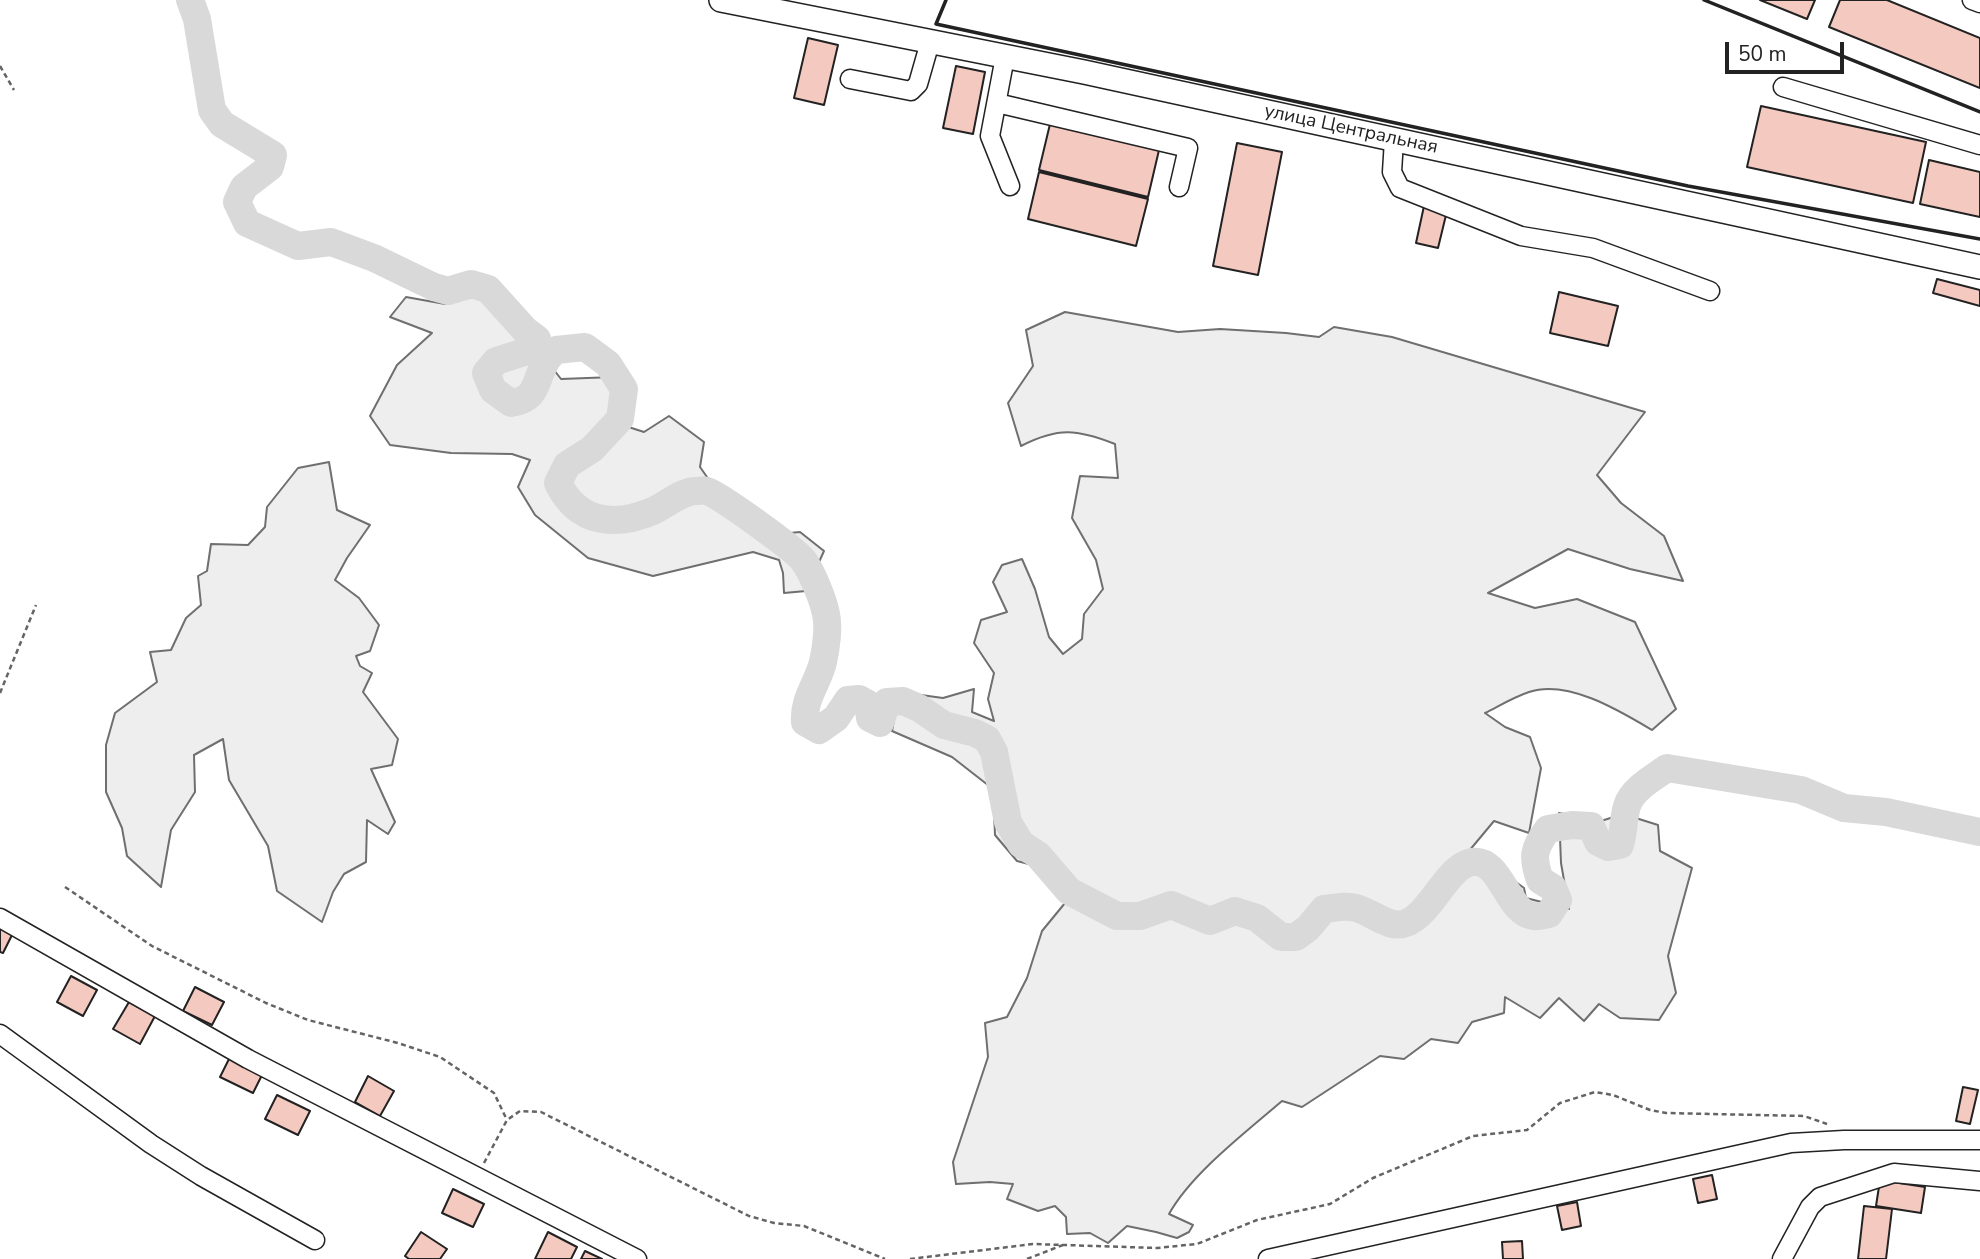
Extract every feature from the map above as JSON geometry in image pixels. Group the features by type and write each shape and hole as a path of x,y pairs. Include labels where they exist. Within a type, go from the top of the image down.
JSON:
{"main road":[{"name":"улица Центральная","path":"721,0 1006,57 1980,267"}],"street":[{"path":"1972,0 1980,3"},
{"path":"850,79 911,90 918,84 930,42"},
{"path":"1006,57 990,136 1010,186"},
{"path":"1783,87 1980,145"},
{"path":"997,103 1188,148 1179,187"},
{"path":"1394,140 1392,172 1400,188 1521,236 1593,248 1710,291"},
{"path":"0,918 248,1059 637,1259"},
{"path":"0,1034 151,1144 201,1176 315,1240"},
{"path":"1268,1259 1791,1143 1844,1140 1980,1140"},
{"path":"1782,1259 1810,1207 1820,1197 1894,1173 1980,1181"}],"path":[{"path":"0,66 14,90"},
{"path":"0,693 36,606"},
{"path":"65,887 152,946 266,1003 308,1020 398,1042 440,1057 494,1093 506,1120"},
{"path":"910,1259 1032,1244 1157,1248 1197,1244 1257,1220 1330,1205 1373,1178 1473,1136 1527,1129 1560,1103 1595,1092 1613,1095 1650,1110 1666,1113 1804,1116 1824,1122 1844,1140"},
{"path":"478,1175 506,1120 520,1111 541,1112 749,1216 774,1223 804,1226 886,1259"},
{"path":"1027,1259 1065,1245"}],"shaded area":[{"path":"476,296 512,316 561,379 614,377 613,422 644,432 669,416 704,442 700,467 721,497 760,515 779,534 800,532 824,551 806,591 784,593 779,560 753,552 653,576 588,558 535,515 518,487 530,460 512,454 451,453 390,445 370,416 397,365 432,333 390,317 406,297 445,304"},
{"path":"1065,312 1178,332 1220,329 1319,337 1334,327 1392,337 1645,412 1597,475 1621,503 1664,536 1683,581 1630,569 1568,549 1488,593 1535,608 1577,599 1635,622 1676,709 1652,730 1593,699 1577,693 1544,689 1523,694 1485,713 1505,727 1530,737 1541,768 1529,833 1494,821 1469,851 1463,870 1497,868 1524,888 1526,898 1569,909 1561,863 1559,813 1601,821 1623,814 1658,825 1660,851 1692,868 1668,956 1676,993 1659,1020 1620,1018 1599,1004 1584,1021 1559,998 1540,1018 1505,997 1504,1013 1472,1022 1458,1043 1431,1039 1404,1059 1380,1056 1302,1107 1282,1101 1191,1183 1169,1214 1193,1225 1189,1232 1177,1238 1127,1226 1108,1243 1090,1233 1067,1234 1066,1217 1055,1206 1038,1211 1007,1199 1013,1184 956,1184 953,1162 988,1057 985,1023 1007,1017 1027,978 1042,931 1065,903 1048,869 1017,861 995,835 993,789 952,757 892,731 899,692 943,698 974,689 972,712 994,721 988,699 994,673 974,643 981,620 1007,612 993,582 1002,565 1022,559 1035,589 1049,637 1063,654 1082,639 1084,614 1103,589 1096,560 1072,518 1080,476 1118,478 1115,444 1089,435 1068,432 1046,436 1021,446 1008,403 1033,366 1026,330"},
{"path":"329,462 337,510 370,525 335,580 359,598 379,625 370,651 356,656 360,666 372,673 363,692 398,739 392,765 371,769 395,822 388,834 367,820 366,862 344,874 333,892 322,922 277,891 268,846 229,780 223,739 194,755 195,792 171,830 161,887 127,856 122,828 106,792 106,745 115,713 157,682 150,652 171,650 186,618 201,605 198,576 207,571 211,544 248,545 265,527 267,507 298,468"}],"building":[{"path":"1760,0 1815,0 1807,19"},
{"path":"1840,0 1887,0 1980,38 1980,88 1829,27"},
{"path":"808,38 838,45 824,105 794,98"},
{"path":"956,66 985,72 973,134 943,128"},
{"path":"1761,106 1926,142 1913,203 1747,167"},
{"path":"1050,124 1159,150 1148,197 1039,170"},
{"path":"1237,143 1282,152 1258,275 1213,266"},
{"path":"1929,160 1980,172 1980,217 1920,204"},
{"path":"1039,172 1148,199 1136,246 1028,219"},
{"path":"1424,206 1447,211 1438,248 1416,243"},
{"path":"1937,279 1980,290 1980,306 1933,293"},
{"path":"1559,292 1618,306 1608,346 1550,333"},
{"path":"0,926 13,933 3,953 0,952"},
{"path":"71,976 97,990 83,1016 57,1002"},
{"path":"195,987 224,1002 212,1025 183,1011"},
{"path":"129,1002 155,1016 140,1044 113,1029"},
{"path":"232,1053 265,1069 253,1093 220,1077"},
{"path":"368,1076 394,1091 380,1116 355,1102"},
{"path":"1963,1087 1978,1090 1970,1124 1956,1121"},
{"path":"277,1095 310,1111 298,1135 265,1119"},
{"path":"1712,1175 1717,1199 1698,1203 1693,1179"},
{"path":"1880,1180 1925,1187 1921,1213 1876,1206"},
{"path":"453,1189 484,1204 473,1227 442,1213"},
{"path":"1577,1202 1581,1226 1562,1230 1557,1206"},
{"path":"1864,1206 1892,1209 1886,1259 1858,1259"},
{"path":"421,1232 447,1249 440,1259 409,1259 405,1256"},
{"path":"548,1232 577,1247 571,1259 535,1259"},
{"path":"1522,1241 1523,1259 1503,1259 1502,1242"},
{"path":"585,1251 602,1259 581,1259"}],"waterway":[{"path":"190,0 197,19 212,110 222,124 273,155 270,167 244,187 237,202 247,223 298,246 331,242 448,291 471,284 488,289 525,330 537,339 534,349 496,361 486,373 493,390 511,403 531,394 546,361 556,350 585,347 608,364 624,389 620,419 592,449 567,465 558,483 566,497 587,514 612,520 653,511 685,493 706,491 772,534 803,560 817,586 826,614 824,657 808,698 805,722 819,730 836,718 848,700 859,699 868,704 870,718 880,723 887,702 903,701 944,725 987,739 994,752 1008,822 1021,844 1038,855 1069,891 1117,916 1140,916 1171,905 1210,921 1235,911 1257,918 1281,937 1296,937 1308,928 1324,909 1349,907 1400,925 1415,918 1455,872 1472,862 1482,863 1490,868 1524,912 1535,916 1549,914 1558,900 1553,888 1540,880 1535,859 1539,842 1548,829 1572,825 1591,826 1598,842 1608,847 1620,845 1626,811 1633,794 1667,768 1801,790 1844,808 1886,812 1980,832"}],"wall":[{"path":"946,0 936,24 1688,186 1980,239"},
{"path":"1704,0 1980,112"}]}
